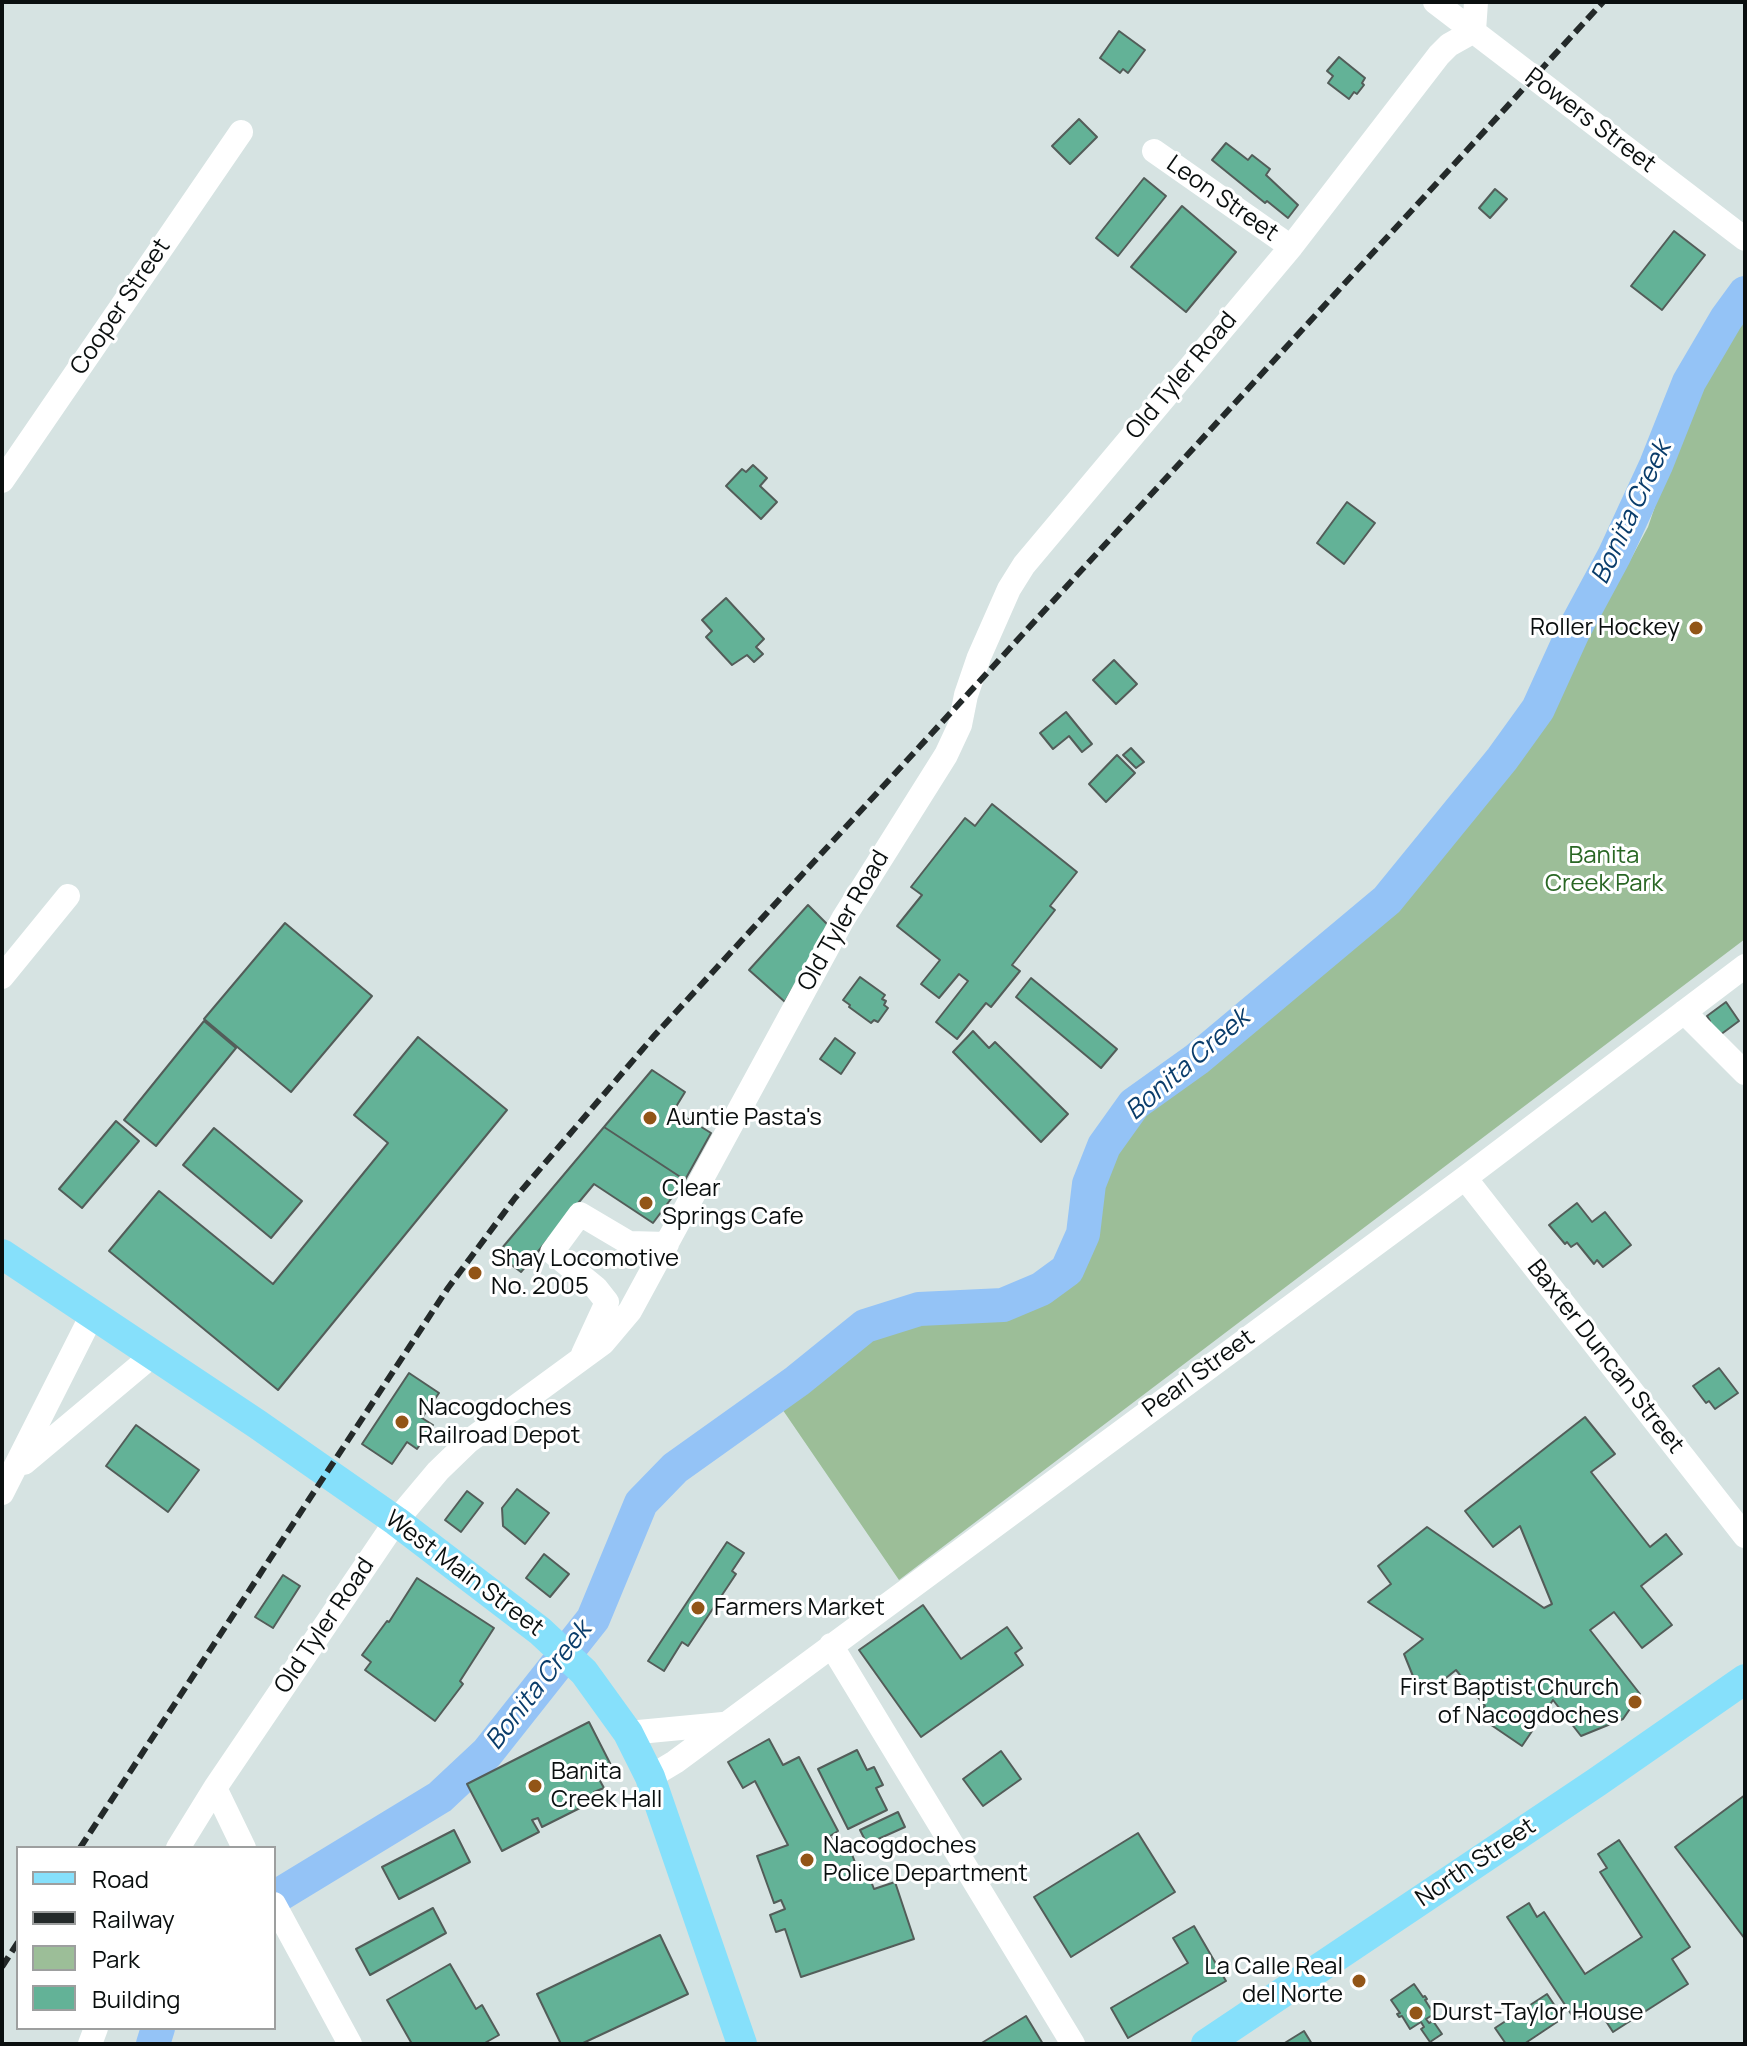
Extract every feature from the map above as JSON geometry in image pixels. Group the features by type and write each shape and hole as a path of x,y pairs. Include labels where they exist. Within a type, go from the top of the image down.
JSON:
{"main road":[{"name":"West Main Street","path":"2,1254 154,1354 396,1521 540,1631 574,1661 628,1733 650,1777 742,2044"},
{"name":"North Street","path":"1206,2044 1745,1679"}],"street":[{"name":"Powers Street","path":"1435,2 1736,232"},
{"path":"1474,31 1476,2"},
{"name":"Old Tyler Road","path":"179,1846 215,1788 396,1521 438,1471 469,1441 603,1343 630,1311 843,919 955,739 979,657 1009,589 1041,543 1291,247 1439,55 1449,45 1474,31"},
{"name":"Cooper Street","path":"2,481 241,132"},
{"name":"Leon Street","path":"1154,151 1291,247"},
{"path":"2,977 68,896"},
{"name":"Pearl Street","path":"650,1777 1465,1178 1745,966"},
{"path":"1684,1012 1745,1073"},
{"name":"Baxter Duncan Street","path":"1465,1178 1745,1536"},
{"path":"580,1361 607,1302 596,1288 552,1252 580,1214 629,1243 667,1244"},
{"path":"2,1493 93,1313"},
{"path":"15,1470 154,1354"},
{"path":"831,1645 1073,2044"},
{"path":"628,1733 723,1724"},
{"path":"215,1788 240,1840"},
{"path":"279,1914 350,2044"}],"green space":[{"name":"Banita Creek Park","path":"1745,316 1745,939 899,1580 778,1403 868,1328 920,1312 1003,1310 1043,1294 1071,1273 1089,1235 1097,1183 1110,1151 1140,1111 1394,907 1546,708 1578,637 1619,581 1648,527 1695,388 1726,338"}],"building":[{"path":"1119,31 1145,50 1128,73 1123,69 1120,73 1100,58"},
{"path":"1339,57 1365,78 1364,85 1349,99 1328,83 1333,76 1327,71"},
{"path":"1079,119 1097,137 1070,164 1052,146"},
{"path":"1226,143 1248,160 1252,155 1270,169 1266,175 1298,205 1288,218 1212,160"},
{"path":"1144,178 1166,196 1118,256 1096,238"},
{"path":"1495,189 1507,199 1490,218 1479,208"},
{"path":"1182,206 1236,252 1186,312 1131,267"},
{"path":"1674,231 1705,255 1662,310 1631,286"},
{"path":"753,465 767,478 760,486 777,502 761,519 726,486 742,469 746,472"},
{"path":"1347,502 1375,523 1344,564 1317,543"},
{"path":"726,598 764,639 756,647 763,654 754,662 747,655 732,665 706,637 712,631 702,620"},
{"path":"1114,660 1137,684 1116,704 1093,680"},
{"path":"1066,712 1092,744 1082,752 1069,736 1053,749 1040,733"},
{"path":"1131,748 1144,762 1136,768 1123,755"},
{"path":"1117,755 1135,773 1106,802 1089,784"},
{"path":"992,804 1077,872 1050,906 1055,910 1012,965 1020,971 991,1007 986,1003 957,1039 936,1022 968,981 959,974 939,998 921,984 940,960 897,926 922,895 911,887 965,818 975,826"},
{"path":"808,905 829,926 785,1002 749,970"},
{"path":"285,923 372,996 291,1092 204,1019"},
{"path":"860,977 885,995 882,999 888,1008 878,1022 874,1020 871,1023 843,1000"},
{"path":"1031,978 1117,1049 1101,1068 1016,997"},
{"path":"1726,1002 1739,1021 1720,1035 1707,1023 1710,1021 1707,1016"},
{"path":"204,1021 236,1048 156,1146 124,1120"},
{"path":"973,1031 989,1048 995,1042 1068,1114 1041,1142 953,1052"},
{"path":"418,1037 507,1110 278,1390 109,1251 159,1191 273,1284 388,1143 354,1115"},
{"path":"835,1038 855,1053 841,1074 820,1059"},
{"name":"Auntie Pasta's","path":"652,1070 685,1092 674,1110 711,1133 685,1180 604,1127"},
{"path":"116,1121 139,1141 82,1208 59,1189"},
{"name":"Clear Springs Cafe","path":"604,1127 685,1180 653,1223 594,1184 521,1272 497,1254"},
{"path":"214,1128 302,1201 271,1238 183,1165"},
{"path":"1577,1203 1592,1222 1605,1212 1631,1245 1603,1267 1597,1260 1594,1264 1577,1243 1571,1247 1567,1242 1565,1244 1549,1225"},
{"path":"1719,1368 1738,1393 1715,1409 1693,1386"},
{"name":"Nacogdoches Railroad Depot","path":"409,1373 439,1393 422,1418 433,1425 417,1449 407,1442 392,1464 362,1444"},
{"path":"1585,1417 1615,1454 1591,1472 1650,1547 1666,1534 1682,1554 1641,1586 1672,1625 1642,1648 1614,1612 1590,1630 1640,1694 1623,1719 1581,1736 1553,1700 1522,1746 1475,1714 1485,1706 1456,1670 1427,1693 1417,1686 1404,1654 1423,1639 1368,1602 1391,1584 1378,1566 1427,1527 1544,1608 1552,1604 1520,1526 1493,1547 1465,1511"},
{"path":"136,1425 199,1470 168,1512 106,1466"},
{"path":"517,1489 549,1513 525,1544 503,1526 502,1508"},
{"path":"467,1491 483,1503 461,1532 445,1520"},
{"name":"Farmers Market","path":"727,1542 744,1553 732,1571 736,1574 688,1646 682,1642 664,1671 648,1661"},
{"path":"544,1554 569,1574 550,1597 526,1578"},
{"path":"283,1575 300,1586 273,1628 255,1617"},
{"path":"417,1578 494,1628 460,1681 463,1684 435,1721 365,1670 371,1662 362,1655 389,1622"},
{"path":"923,1605 961,1659 1007,1627 1022,1648 1015,1653 1023,1665 921,1737 859,1650"},
{"name":"Banita Creek Hall","path":"589,1722 614,1771 599,1779 604,1788 594,1792 598,1799 542,1827 538,1818 532,1820 539,1832 502,1851 467,1784"},
{"name":"Nacogdoches Police Department","path":"769,1739 783,1765 799,1757 838,1831 830,1836 838,1853 850,1849 856,1865 848,1867 852,1876 867,1871 874,1889 895,1882 914,1939 801,1977 785,1929 776,1932 770,1915 785,1909 781,1900 774,1903 757,1856 788,1845 755,1781 743,1788 728,1762"},
{"path":"857,1750 867,1770 874,1767 883,1785 876,1788 887,1810 848,1829 818,1769"},
{"path":"1001,1751 1021,1779 983,1806 963,1779"},
{"path":"1745,1795 1745,1939 1675,1847"},
{"path":"898,1812 905,1827 867,1844 860,1830"},
{"path":"454,1830 470,1862 399,1899 382,1867"},
{"path":"1138,1833 1175,1892 1071,1957 1034,1897"},
{"path":"1619,1840 1690,1947 1672,1959 1688,1984 1613,2032 1596,2006 1575,2020 1507,1917 1529,1903 1537,1917 1544,1912 1585,1974 1642,1937 1600,1872 1607,1868 1598,1854"},
{"path":"433,1908 446,1933 370,1975 356,1949"},
{"path":"1194,1926 1226,1981 1128,2038 1111,2008 1188,1963 1173,1938"},
{"path":"660,1935 688,1994 581,2044 561,2044 537,1994"},
{"path":"450,1964 476,2009 482,2005 499,2035 483,2044 412,2044 387,2000"},
{"name":"Durst-Taylor House","path":"1414,1984 1427,1999 1434,2014 1426,2019 1429,2023 1433,2021 1442,2034 1430,2042 1421,2029 1424,2027 1421,2022 1410,2029 1402,2016 1397,2014 1400,2013 1391,2000"},
{"path":"1547,1994 1563,2018 1524,2044 1506,2044 1495,2028"},
{"path":"1026,2016 1043,2044 980,2044"},
{"path":"1304,2031 1312,2044 1283,2044"}],"waterway":[{"name":"Bonita Creek","path":"276,1897 440,1797 487,1753 593,1619 641,1503 675,1468 797,1381 865,1326 919,1309 1003,1305 1041,1289 1067,1270 1083,1234 1089,1184 1104,1146 1134,1104 1197,1059 1387,900 1502,759 1538,709 1573,632 1614,556 1656,465 1689,382 1745,293"},
{"name":"Bonita Creek","path":"153,2044 157,2030"}],"railway":[{"path":"81,1846 448,1288 515,1198 654,1036 1603,2"},
{"path":"2,1967 16,1945"}],"place":[{"name":"Roller Hockey","path":"1696,628"},
{"name":"Auntie Pasta's","path":"650,1118"},
{"name":"Clear Springs Cafe","path":"646,1203"},
{"name":"Shay Locomotive No. 2005","path":"475,1273"},
{"name":"Nacogdoches Railroad Depot","path":"402,1422"},
{"name":"Farmers Market","path":"698,1608"},
{"name":"First Baptist Church of Nacogdoches","path":"1635,1702"},
{"name":"Banita Creek Hall","path":"535,1786"},
{"name":"Nacogdoches Police Department","path":"807,1860"},
{"name":"La Calle Real del Norte","path":"1359,1981"},
{"name":"Durst-Taylor House","path":"1416,2013"}]}
